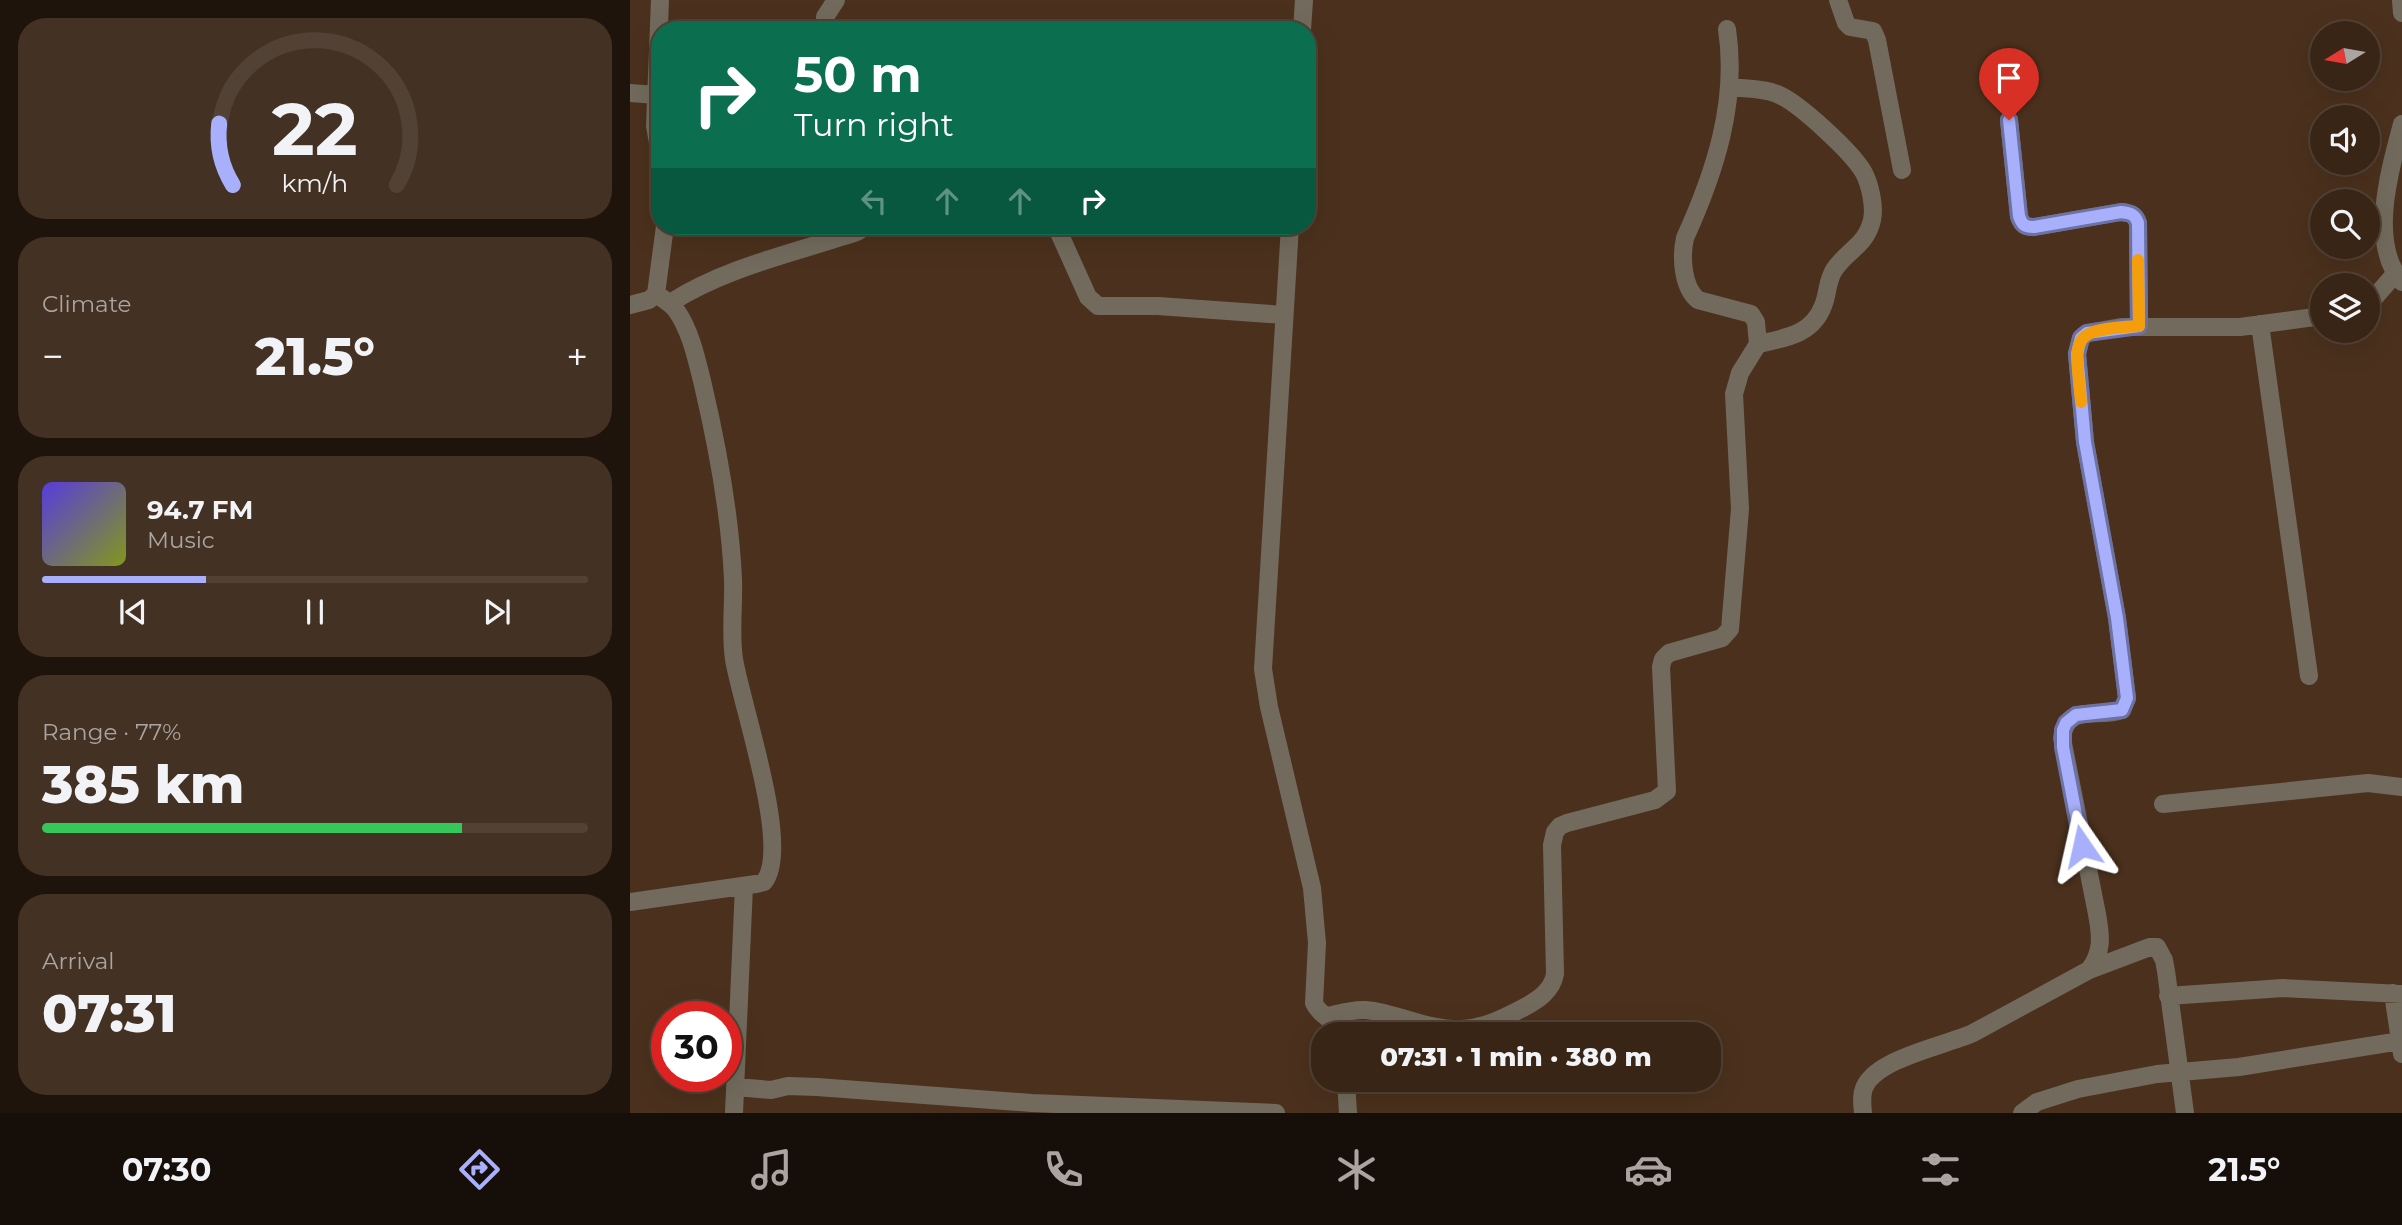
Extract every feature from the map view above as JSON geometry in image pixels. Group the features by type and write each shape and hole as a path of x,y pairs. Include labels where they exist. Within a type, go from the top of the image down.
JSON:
{"street":[{"path":"659,21 660,0"},
{"path":"825,17 836,0"},
{"path":"1303,21 1304,0"},
{"path":"1838,0 1846,23 1850,27 1873,31 1877,40 1902,170"},
{"path":"2401,0 2402,13"},
{"path":"1328,1016 1363,1010 1438,1027 1472,1028 1506,1017 1528,1006 1554,982 1552,858 1555,832 1567,823 1663,797 1668,785 1661,667 1663,659 1674,650 1722,638 1730,629 1740,509 1734,394 1740,373 1758,344 1756,322 1751,314 1698,300 1688,286 1684,267 1685,238 1702,200 1716,158 1729,102 1730,57 1727,29"},
{"path":"1730,87 1774,92 1790,100 1837,142 1864,172 1871,195 1873,217 1867,235 1835,270 1817,319 1810,328 1793,336 1758,344"},
{"path":"630,93 651,95"},
{"path":"2009,120 2019,216 2026,227 2121,212 2136,217 2139,326"},
{"path":"2380,295 2399,278 2387,258 2385,212 2387,190 2402,124"},
{"path":"630,902 764,882 771,869 770,809 734,662 731,639 733,582 728,516 714,430 696,356 678,313 663,299 665,235"},
{"path":"630,305 663,299 740,269 848,235"},
{"path":"1060,235 1088,297 1098,306 1158,306 1284,315"},
{"path":"1289,235 1263,669 1264,686 1312,888 1317,943 1314,1003 1317,1009 1334,1022"},
{"path":"2089,970 2098,958 2101,935 2062,737 2066,723 2076,715 2122,710 2127,698 2117,618 2085,442 2077,354 2081,338 2087,333 2139,326 2211,327 2310,318"},
{"path":"2260,324 2291,531 2309,676"},
{"path":"2162,804 2368,783 2402,787"},
{"path":"739,1001 744,886"},
{"path":"1863,1113 1861,1100 1865,1086 1873,1076 1890,1064 1963,1037 2089,970 2143,949 2157,947 2164,960 2185,1113"},
{"path":"2022,1113 2037,1102 2078,1089 2178,1072 2401,1048 2398,993 2283,988 2168,996"},
{"path":"742,1088 771,1090 788,1086 817,1087 1032,1103 1276,1113"},
{"path":"734,1113 736,1092"},
{"path":"1347,1092 1348,1113"}],"slow traffic":[{"path":"2081,402 2077,354 2081,338 2087,333 2099,330 2139,326 2138,260"}],"route":[{"path":"2009,120 2019,216 2026,227 2121,212 2130,213 2136,217 2138,223 2139,326 2087,333 2081,338 2077,354 2085,442 2105,544 2127,698 2122,710 2076,715 2066,723 2063,730 2063,747 2082,846"}]}
